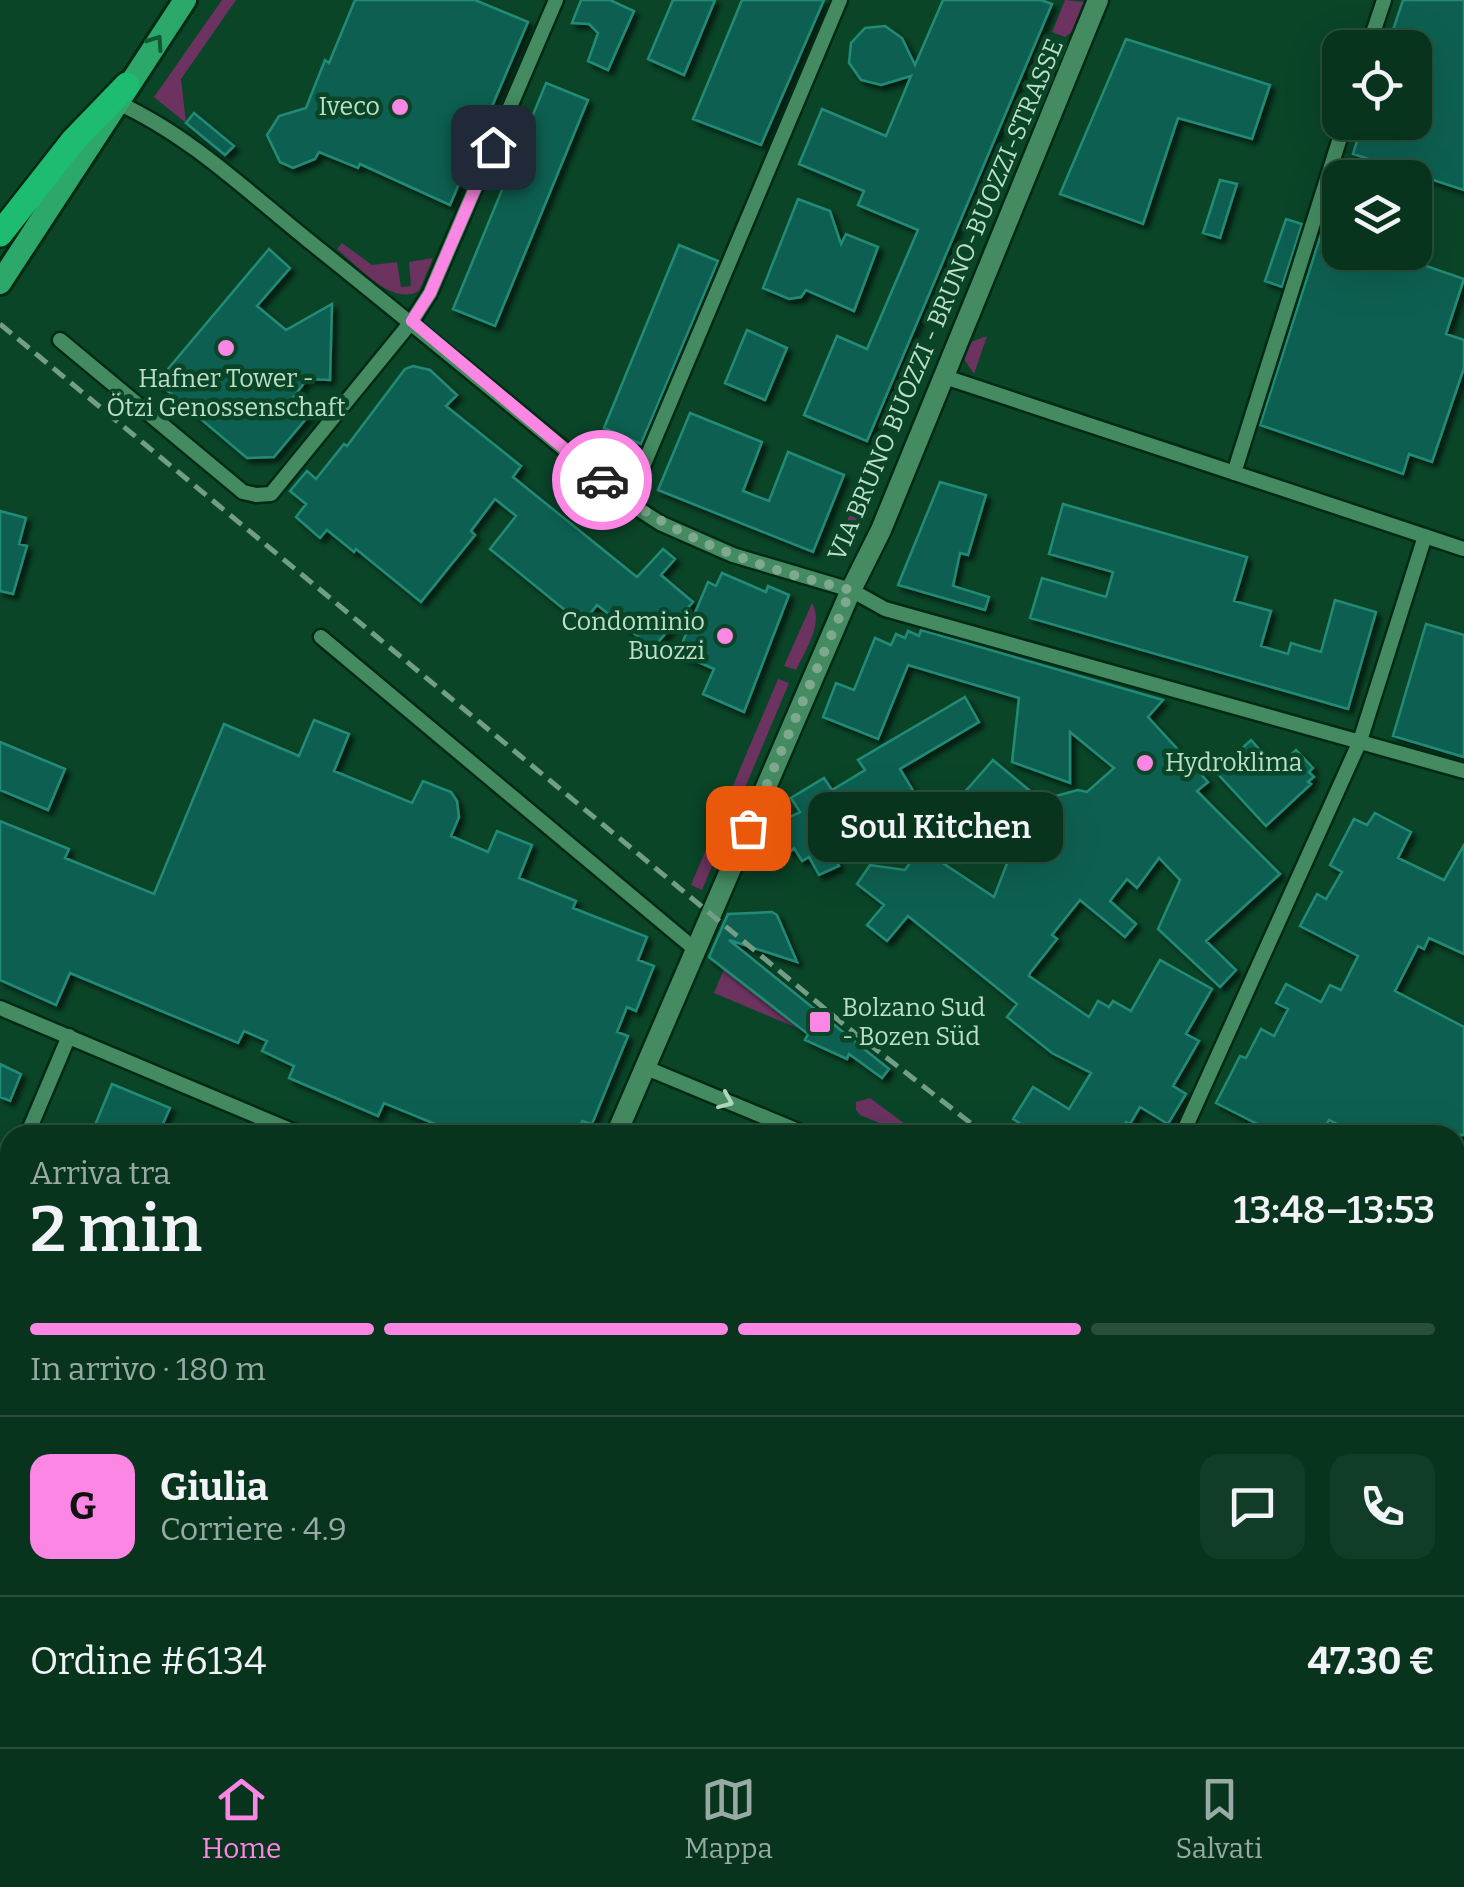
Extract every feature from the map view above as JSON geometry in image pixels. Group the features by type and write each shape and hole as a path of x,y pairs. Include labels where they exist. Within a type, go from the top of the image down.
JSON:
{"highway":[{"path":"0,234 73,141 122,94"}],"main road":[{"path":"0,283 185,0"},
{"name":"VIA BRUNO BUOZZI - BRUNO-BUOZZI-STRASSE","path":"620,1125 851,590 881,530 1098,0"}],"street":[{"path":"60,340 224,479 243,492 256,496 272,494 412,321 430,293 556,0"},
{"path":"628,502 840,0"},
{"path":"1374,30 1384,0"},
{"path":"122,94 412,321 628,502 660,523 733,555 851,590 885,609 1464,771"},
{"path":"1234,474 1338,140"},
{"path":"942,376 1464,550"},
{"path":"1187,1125 1360,741 1425,536"},
{"path":"320,637 697,950"},
{"path":"0,1008 279,1125"},
{"path":"31,1125 70,1036"},
{"path":"644,1067 784,1125"}],"shaded area":[{"path":"222,0 236,0 181,79 186,123 154,97"},
{"path":"1065,0 1084,2 1072,32 1065,37 1052,32"},
{"path":"1022,98 1037,103 1037,116 1028,135 1016,132 1008,136"},
{"path":"342,243 372,265 397,262 401,287 411,286 409,262 433,258 419,291 398,293 375,282 337,249"},
{"path":"987,336 974,374 964,359 968,343"},
{"path":"858,494 865,520 853,548 839,541"},
{"path":"812,603 816,619 808,646 796,670 784,666"},
{"path":"778,679 789,683 702,890 691,885"},
{"path":"724,969 802,1030 714,993"},
{"path":"870,1098 906,1125 884,1125 860,1115 856,1102"}],"building":[{"name":"Iveco","path":"355,0 475,0 528,22 450,205 360,164 358,168 319,152 315,159 293,168 280,162 267,135 279,116 306,108"},
{"path":"581,0 610,0 634,11 608,70 588,61 598,33 589,24 572,23"},
{"path":"673,0 715,0 684,75 648,59"},
{"path":"742,0 824,0 761,145 693,119"},
{"path":"943,0 1041,0 1052,4 867,441 804,415 837,336 867,349 918,230 858,205 864,191 799,164 822,109 886,136 911,76 881,85 861,80 849,63 851,43 865,28 885,26 902,38 915,65"},
{"path":"1403,0 1464,0 1464,190 1432,180 1432,160 1372,160 1353,154 1357,140 1432,140 1432,30 1393,30"},
{"path":"1126,39 1270,85 1252,139 1178,118 1143,224 1060,194"},
{"path":"546,83 588,100 495,326 453,309"},
{"path":"194,113 234,146 225,155 186,123"},
{"path":"1220,180 1237,184 1220,238 1203,233"},
{"path":"798,199 830,211 841,244 846,234 878,247 854,311 806,290 801,297 789,299 763,288"},
{"path":"1286,219 1302,224 1282,287 1265,281"},
{"path":"1322,231 1322,270 1432,268 1464,279 1446,334 1464,340 1464,368 1432,462 1409,454 1403,474 1260,425"},
{"path":"679,245 718,261 641,444 604,428"},
{"name":"Hafner Tower - Ötzi Genossenschaft","path":"269,249 290,268 257,306 286,330 332,304 330,380 307,379 293,398 310,414 274,457 247,458 157,382"},
{"path":"747,330 787,348 765,400 725,383"},
{"path":"413,366 430,370 457,395 446,406 521,466 513,477 637,577 663,549 675,559 661,575 693,602 653,648 597,605 582,624 490,549 516,516 495,499 471,531 475,535 421,602 356,549 354,552 327,530 320,538 296,517 306,504 290,491 307,471 316,479 344,444 347,446 405,369"},
{"path":"690,413 762,442 743,491 769,501 788,452 844,475 813,552 658,490"},
{"path":"940,482 986,495 968,555 960,553 953,586 989,597 985,610 898,585"},
{"path":"1063,504 1247,557 1234,601 1271,611 1261,646 1288,654 1291,643 1321,652 1335,600 1376,612 1348,709 1030,618 1042,578 1106,597 1113,572 1049,554"},
{"path":"0,511 26,518 19,544 27,546 13,594 0,591"},
{"name":"Condominio Buozzi","path":"722,573 766,592 768,586 789,595 744,712 703,694 714,669 678,653 708,582 716,586"},
{"path":"1426,624 1464,635 1464,757 1393,736"},
{"path":"921,630 1163,700 1148,717 1208,782 1197,791 1280,874 1206,941 1236,970 1220,987 1158,929 1180,880 1159,858 1137,888 1127,879 1110,901 1136,924 1125,937 1080,900 1052,935 1057,939 1030,973 1029,976 1089,1017 1098,1001 1109,1007 1113,1001 1131,1011 1160,960 1212,989 1186,1034 1199,1041 1173,1086 1186,1094 1168,1124 1140,1107 1130,1124 1124,1125 1023,1125 1013,1119 1033,1087 1069,1109 1091,1073 1052,1053 1007,1017 1017,1004 908,916 887,941 867,925 884,905 857,884 870,865 905,870 920,848 994,897 1011,853 956,802 993,760 1041,800 1078,790 1087,792 1114,768 1070,732 1070,783 1012,762 1019,698 908,665 878,739 823,717 836,683 854,690 875,638 891,645 896,634 905,638 908,631 919,636"},
{"path":"965,697 979,722 900,769 914,792 892,805 898,814 857,839 839,809 816,823 839,866 819,875 809,857 802,861 794,848 790,852 782,840 790,817 800,812 791,798 824,778 832,790 865,770 858,760"},
{"path":"314,720 349,734 334,771 412,803 423,781 451,792 459,817 451,836 488,852 497,831 532,845 519,878 576,901 573,908 647,937 638,960 654,966 636,1011 627,1007 617,1032 628,1036 592,1124 582,1121 581,1125 438,1125 384,1103 378,1116 289,1078 294,1066 262,1051 267,1041 244,1031 238,1043 70,973 56,1005 0,980 0,821 69,849 65,858 154,894 224,724 299,756"},
{"path":"1251,740 1276,768 1296,750 1313,768 1309,772 1314,777 1308,782 1311,784 1266,826 1216,772"},
{"path":"0,742 65,769 48,810 0,790"},
{"path":"1375,813 1411,832 1398,858 1444,880 1464,845 1464,954 1429,938 1424,949 1418,946 1395,991 1464,1027 1464,1125 1339,1125 1329,1120 1326,1125 1259,1125 1216,1103 1240,1056 1246,1058 1261,1029 1274,1036 1288,1009 1276,1003 1286,984 1321,1002 1330,985 1341,990 1358,956 1300,926 1317,894 1326,899 1342,872 1330,865 1354,819 1367,825"},
{"path":"728,914 777,915 797,962 729,940 889,1069 882,1078 849,1054 847,1059 805,1040 808,1034 709,957"},
{"path":"0,1064 21,1074 10,1101 0,1097"},
{"path":"112,1084 170,1108 162,1125 95,1125"}],"railway":[{"path":"0,324 842,1023 973,1125"}],"way so far":[{"path":"602,480 660,523 733,555 851,590 748,828"}],"place":[{"name":"Iveco","path":"400,107"},
{"name":"Hafner Tower - Ötzi Genossenschaft","path":"226,348"},
{"name":"Condominio Buozzi","path":"725,636"},
{"name":"Hydroklima","path":"1145,763"},
{"name":"Soul Kitchen","path":"748,828"},
{"name":"Bolzano Sud - Bozen Süd","path":"820,1022"}],"route":[{"path":"493,147 430,293 412,321 602,480"}]}
